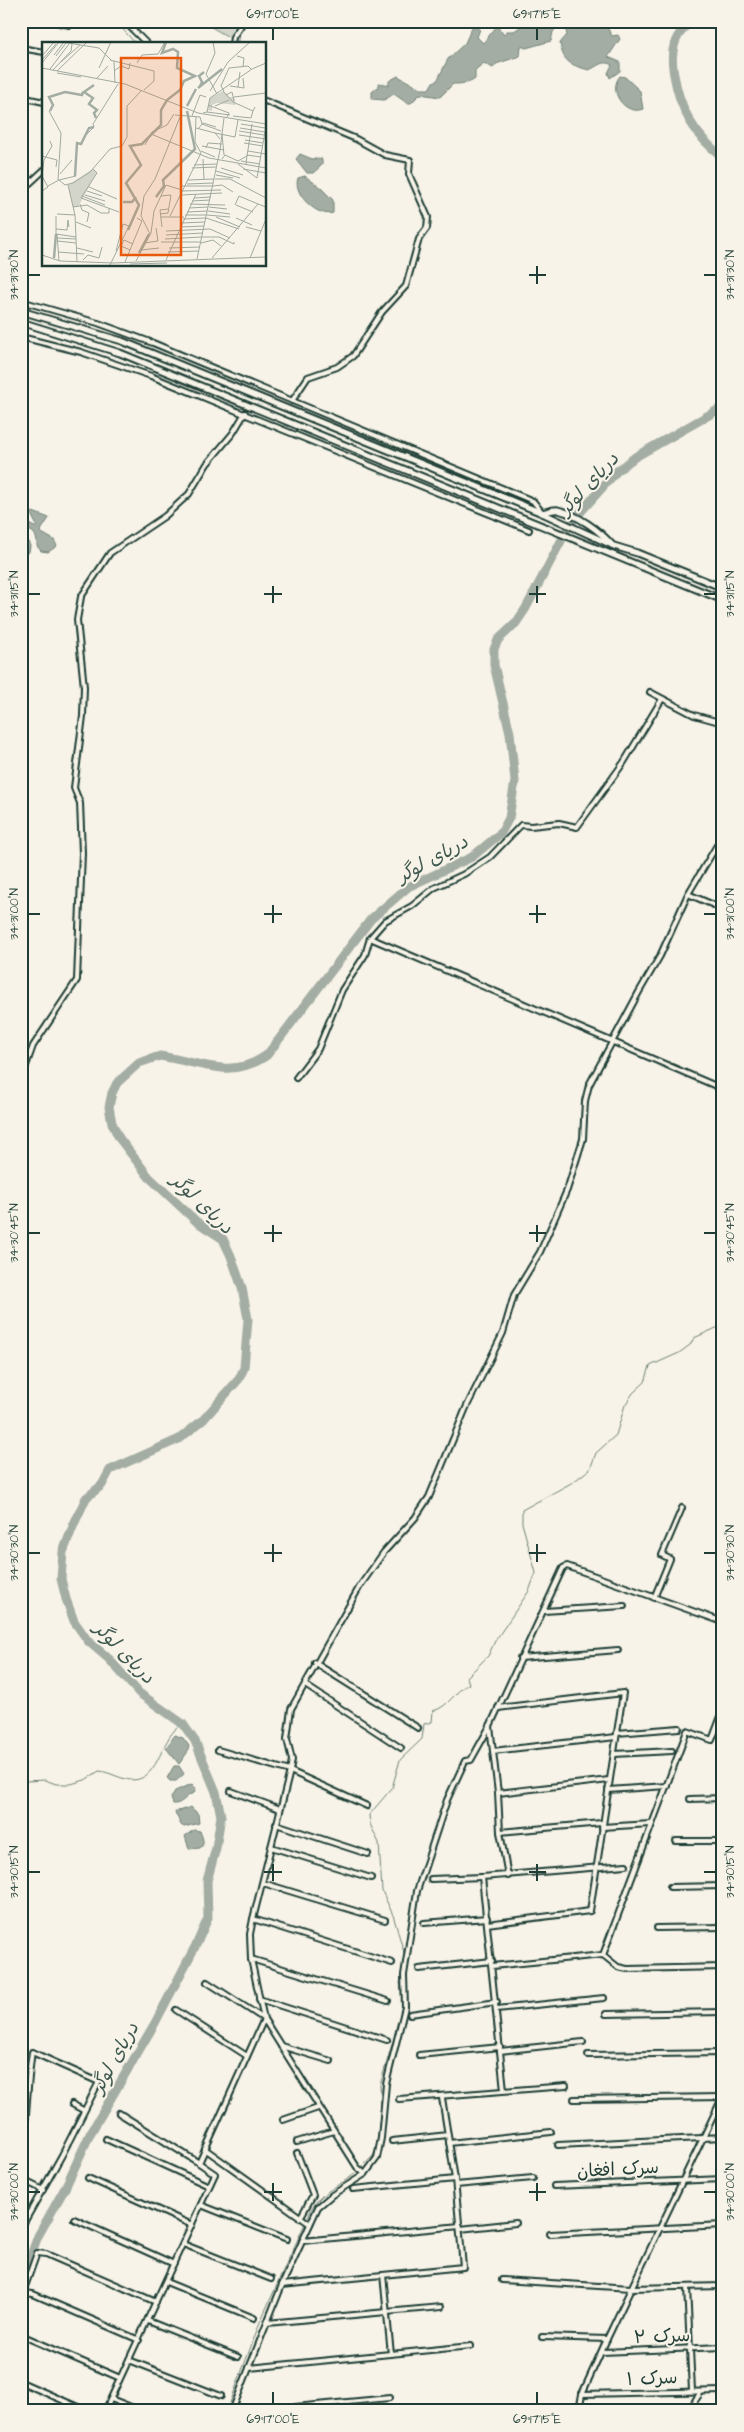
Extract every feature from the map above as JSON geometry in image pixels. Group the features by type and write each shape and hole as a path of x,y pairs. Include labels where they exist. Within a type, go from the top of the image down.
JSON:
{"main road":[{"path":"21,311 122,340 542,513 614,546 637,553 723,588"},
{"path":"21,322 120,353 723,600"},
{"path":"252,406 255,396"},
{"path":"542,513 556,510 565,513 600,532 614,546"}],"street":[{"path":"56,21 69,25 86,21"},
{"path":"124,21 145,42"},
{"path":"232,42 233,37 244,21"},
{"path":"21,48 42,52"},
{"path":"21,97 42,102"},
{"path":"266,101 356,139 385,155 410,160 409,174 428,217 406,286 382,312 353,356 337,367 308,377 292,401"},
{"path":"21,177 30,183 42,172"},
{"path":"21,301 98,323 292,401 533,501 542,513"},
{"path":"21,337 81,352 160,379 529,530"},
{"path":"21,1080 33,1046 77,980 82,853 80,802 74,788 83,716 84,687 77,620 81,597 110,553 165,516 189,494 207,464 232,433 245,413"},
{"path":"650,692 694,715 723,723"},
{"path":"296,1078 318,1049 342,990 365,956 370,938 385,921 412,906 434,888 464,874 490,857 522,825 531,826 552,822 577,827 624,762 662,699"},
{"path":"364,2173 357,2167 318,2108 264,2019 251,1958 250,1934 253,1919 292,1760 287,1738 291,1710 315,1663 360,1586 384,1552 414,1518 429,1497 466,1408 503,1333 514,1295 540,1252 567,1190 583,1139 585,1102 589,1085 660,956 688,894 723,835"},
{"path":"688,894 723,908"},
{"path":"370,938 723,1089"},
{"path":"654,1598 669,1560 662,1555 682,1508"},
{"path":"232,2411 308,2223 321,2204 364,2173 378,2158 386,2084 405,2007 404,1975 417,1891 447,1800 465,1762 471,1760 490,1726 520,1658 565,1566 723,1622"},
{"path":"544,1611 624,1606"},
{"path":"520,1658 618,1650"},
{"path":"315,1663 418,1728"},
{"path":"305,1685 402,1748"},
{"path":"487,1924 590,1912 623,1693 498,1708"},
{"path":"603,1955 687,1732 712,1740 723,1711"},
{"path":"490,1726 498,1793 500,1832 508,1876"},
{"path":"493,1751 679,1728"},
{"path":"218,1750 290,1771 367,1806"},
{"path":"614,1754 672,1751"},
{"path":"498,1793 609,1780"},
{"path":"608,1790 667,1786"},
{"path":"231,1792 280,1809"},
{"path":"690,1799 723,1798"},
{"path":"276,1824 368,1854"},
{"path":"500,1832 602,1825 651,1824"},
{"path":"676,1841 723,1841"},
{"path":"271,1847 371,1878"},
{"path":"432,1879 508,1876 626,1865"},
{"path":"482,1877 497,2002 504,2090"},
{"path":"263,1883 386,1920"},
{"path":"670,1888 723,1886"},
{"path":"424,1923 487,1918"},
{"path":"253,1919 392,1962"},
{"path":"658,1928 723,1927"},
{"path":"419,1969 603,1955 618,1967 627,1969 723,1967"},
{"path":"251,1958 388,2001"},
{"path":"207,1982 264,2019"},
{"path":"497,2009 604,1998"},
{"path":"259,1999 387,2040"},
{"path":"410,2014 497,2002"},
{"path":"176,2010 247,2056"},
{"path":"606,2014 723,2012"},
{"path":"199,2163 264,2019"},
{"path":"419,2055 583,2042"},
{"path":"280,2045 331,2061"},
{"path":"21,2163 26,2133 27,2080 32,2052 99,2082 21,2228"},
{"path":"588,2055 723,2053"},
{"path":"399,2099 442,2098 504,2090 566,2086"},
{"path":"574,2099 722,2096 606,2339 602,2352 582,2394 580,2411"},
{"path":"282,2285 463,2267 456,2185 442,2098"},
{"path":"72,2104 83,2110"},
{"path":"283,2120 318,2108"},
{"path":"106,2411 215,2174 119,2113"},
{"path":"297,2142 334,2131"},
{"path":"449,2143 551,2132"},
{"path":"392,2141 448,2135"},
{"path":"558,2145 723,2136"},
{"path":"106,2139 209,2186"},
{"path":"205,2150 308,2223"},
{"path":"297,2153 313,2195 300,2218"},
{"path":"88,2178 192,2225"},
{"path":"456,2185 532,2178"},
{"name":"سرک افغان","path":"554,2186 723,2178"},
{"path":"21,2179 43,2190"},
{"path":"353,2189 455,2179"},
{"path":"201,2205 287,2239"},
{"path":"74,2219 174,2264"},
{"path":"302,2241 516,2223"},
{"path":"550,2234 723,2225"},
{"path":"183,2244 271,2279"},
{"path":"21,2298 37,2253 39,2253 156,2302"},
{"path":"383,2275 391,2354"},
{"path":"502,2280 631,2288 723,2286"},
{"path":"166,2282 254,2318"},
{"path":"687,2287 692,2391"},
{"path":"24,2293 33,2294 139,2340"},
{"path":"266,2323 440,2307"},
{"path":"148,2321 238,2357"},
{"path":"21,2335 120,2378"},
{"path":"542,2337 606,2339"},
{"path":"249,2368 471,2346"},
{"name":"سرک ۲","path":"602,2352 723,2347"},
{"path":"130,2360 221,2396"},
{"path":"21,2382 87,2411"},
{"path":"688,2411 701,2392"},
{"name":"سرک ۱","path":"582,2394 723,2392"},
{"path":"253,2411 390,2398"},
{"path":"111,2399 141,2411"}],"shaded area":[{"path":"208,21 233,21 240,25 232,39 206,24"},
{"path":"530,21 561,21 553,32 551,41 526,48 521,46 520,56 496,64 493,68 484,63 475,70 475,79 473,81 453,84 440,97 420,94 411,103 407,103 394,94 384,100 372,99 372,92 378,87 379,83 389,85 389,81 398,76 421,89 429,89 433,82 437,81 448,59 465,43 472,27 480,29 477,37 483,43 497,26 504,35 507,31 514,31"},
{"path":"564,21 604,22 612,36 618,35 620,39 608,57 620,62 620,71 610,78 608,73 612,65 609,63 603,63 589,70 568,62 563,55 560,43 567,35"},
{"path":"620,76 625,77 640,91 643,109 630,109 620,101 616,88"},
{"path":"300,154 312,159 322,159 322,165 313,173 307,173 296,159"},
{"path":"305,176 333,200 333,213 320,212 302,197 297,184 298,178"},
{"path":"33,512 49,518 40,532 54,540 57,546 48,552 41,551 37,546 34,534 27,530 26,537 30,546 29,552 21,556 21,519 34,527 37,526 31,514"},
{"path":"175,1735 183,1738 189,1746 187,1753 179,1764 166,1748"},
{"path":"174,1766 179,1766 184,1774 176,1781 170,1781 167,1778"},
{"path":"192,1784 196,1788 194,1793 179,1803 173,1804 171,1798 175,1791"},
{"path":"191,1807 198,1814 199,1823 184,1827 181,1825 175,1812"},
{"path":"194,1830 200,1831 203,1844 200,1848 189,1849 185,1836"}],"waterway":[{"path":"49,21 54,25 66,28 99,21"},
{"path":"108,21 118,24 134,42"},
{"path":"238,42 241,31 250,21"},
{"name":"دریای لوگر","path":"690,21 679,35 673,49 672,58 677,87 684,110 696,131 723,157"},
{"name":"دریای لوگر","path":"21,2282 38,2236 65,2188 90,2134 155,2023 208,1918 207,1881 216,1848 221,1816 216,1792 195,1741 183,1724 139,1693 109,1659 88,1641 74,1621 61,1579 63,1552 74,1524 86,1498 102,1485 110,1470 179,1439 203,1420 239,1379 244,1368 248,1319 242,1288 223,1239 197,1222 149,1177 119,1138 112,1123 109,1107 112,1093 117,1083 139,1063 160,1056 215,1068 228,1068 254,1063 267,1055 371,919 408,887 472,857 501,833 509,818 515,781 510,733 494,665 494,649 498,640 516,623 526,608 570,524 617,471 635,457 723,407"},
{"path":"405,1956 393,1915 382,1891 379,1843 370,1824 369,1815 392,1788 400,1760 422,1739 424,1724 432,1722 433,1711 439,1709 469,1684 467,1677 488,1656 495,1641 529,1591 536,1573 522,1523 522,1510 573,1482 590,1469 596,1453 616,1435 625,1405 633,1393 645,1382 650,1366 679,1353 690,1345 694,1338 723,1325"},
{"path":"26,1781 45,1780 56,1784 71,1784 85,1780 99,1771 129,1780 142,1778 155,1764 175,1729 183,1724"},
{"path":"361,2168 373,2156 377,2147 381,2104 380,2085 403,2007 400,1983 403,1967"},
{"path":"227,2411 260,2322 312,2208 327,2192 358,2171"}]}
